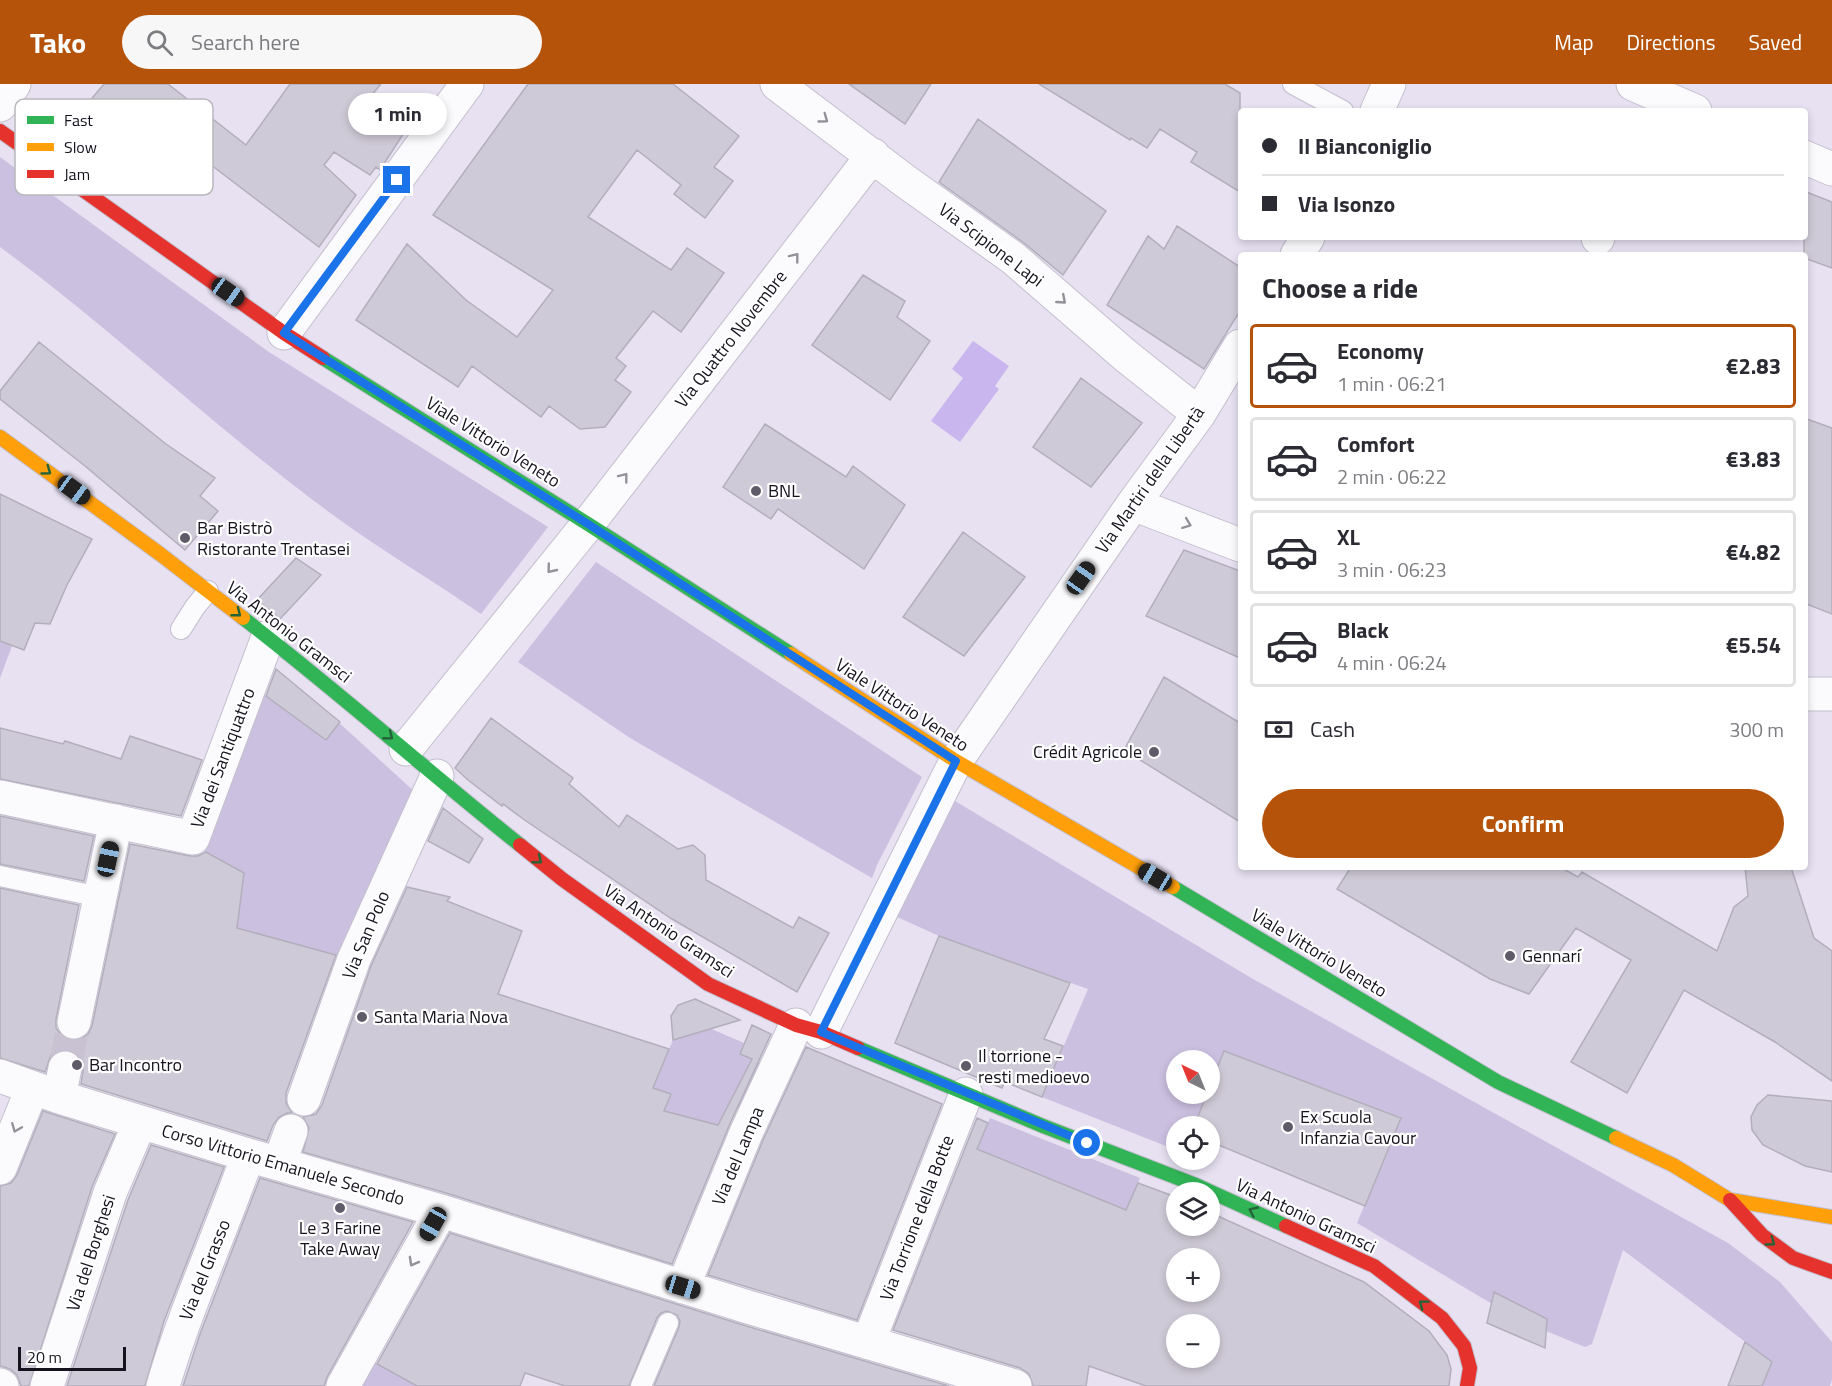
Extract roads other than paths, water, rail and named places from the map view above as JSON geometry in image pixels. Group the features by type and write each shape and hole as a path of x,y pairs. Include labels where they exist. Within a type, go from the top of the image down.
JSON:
{"main road":[{"name":"Viale Vittorio Veneto","path":"0,130 15,141"},
{"name":"Viale Vittorio Veneto","path":"91,195 284,333 588,524 956,761 1255,935 1498,1082 1673,1165 1730,1200 1832,1217"},
{"name":"Via Antonio Gramsci","path":"0,437 268,637 562,879 708,984 809,1029 1043,1126 1196,1185 1374,1266 1442,1318 1464,1346 1470,1368 1467,1386"},
{"path":"1730,1200 1762,1235 1793,1258 1832,1272"}],"street":[{"path":"0,105 14,84"},
{"path":"284,333 467,84"},
{"name":"Via Scipione Lapi","path":"777,84 905,181 1013,258 1126,356 1199,414"},
{"path":"1378,108 1389,84"},
{"path":"1653,94 1688,108"},
{"name":"Via Quattro Novembre","path":"406,749 588,524 873,155"},
{"path":"1808,159 1832,169"},
{"name":"Via Martiri della Libertà","path":"809,1029 956,761 1133,504 1199,414 1238,349"},
{"path":"1133,504 1238,544"},
{"name":"Via dei Santiquattro","path":"116,821 193,838 268,637"},
{"path":"1808,694 1832,694"},
{"name":"Via San Polo","path":"304,1099 354,959 437,776"},
{"path":"0,797 116,821 74,1022"},
{"name":"Via del Lampa","path":"680,1293 746,1133 809,1029"},
{"name":"Corso Vittorio Emanuele Secondo","path":"0,1076 52,1085 140,1122 441,1211 680,1293 868,1343 967,1378 1016,1386"},
{"path":"0,1168 52,1085"},
{"name":"Via Torrione della Botte","path":"868,1343 966,1094"},
{"name":"Via del Borghesi","path":"47,1386 110,1193 140,1122"},
{"path":"279,1164 291,1131"},
{"name":"Via del Grasso","path":"163,1386 179,1335 230,1207 248,1155"},
{"path":"343,1386 441,1211"}],"lane":[{"path":"1293,84 1337,108"},
{"path":"181,629 195,606 208,591"},
{"path":"0,876 100,897"},
{"path":"641,1386 668,1323"}],"tunnel":[{"path":"65,1068 74,1022"}],"place":[{"name":"BNL","path":"756,491"},
{"name":"Bar Bistrò Ristorante Trentasei","path":"185,538"},
{"name":"Crédit Agricole","path":"1154,752"},
{"name":"Gennarí","path":"1510,956"},
{"name":"Santa Maria Nova","path":"362,1017"},
{"name":"Bar Incontro","path":"77,1065"},
{"name":"Il torrione - resti medioevo","path":"966,1066"},
{"name":"Ex Scuola Infanzia Cavour","path":"1288,1127"},
{"name":"Le 3 Farine Take Away","path":"340,1208"}]}
